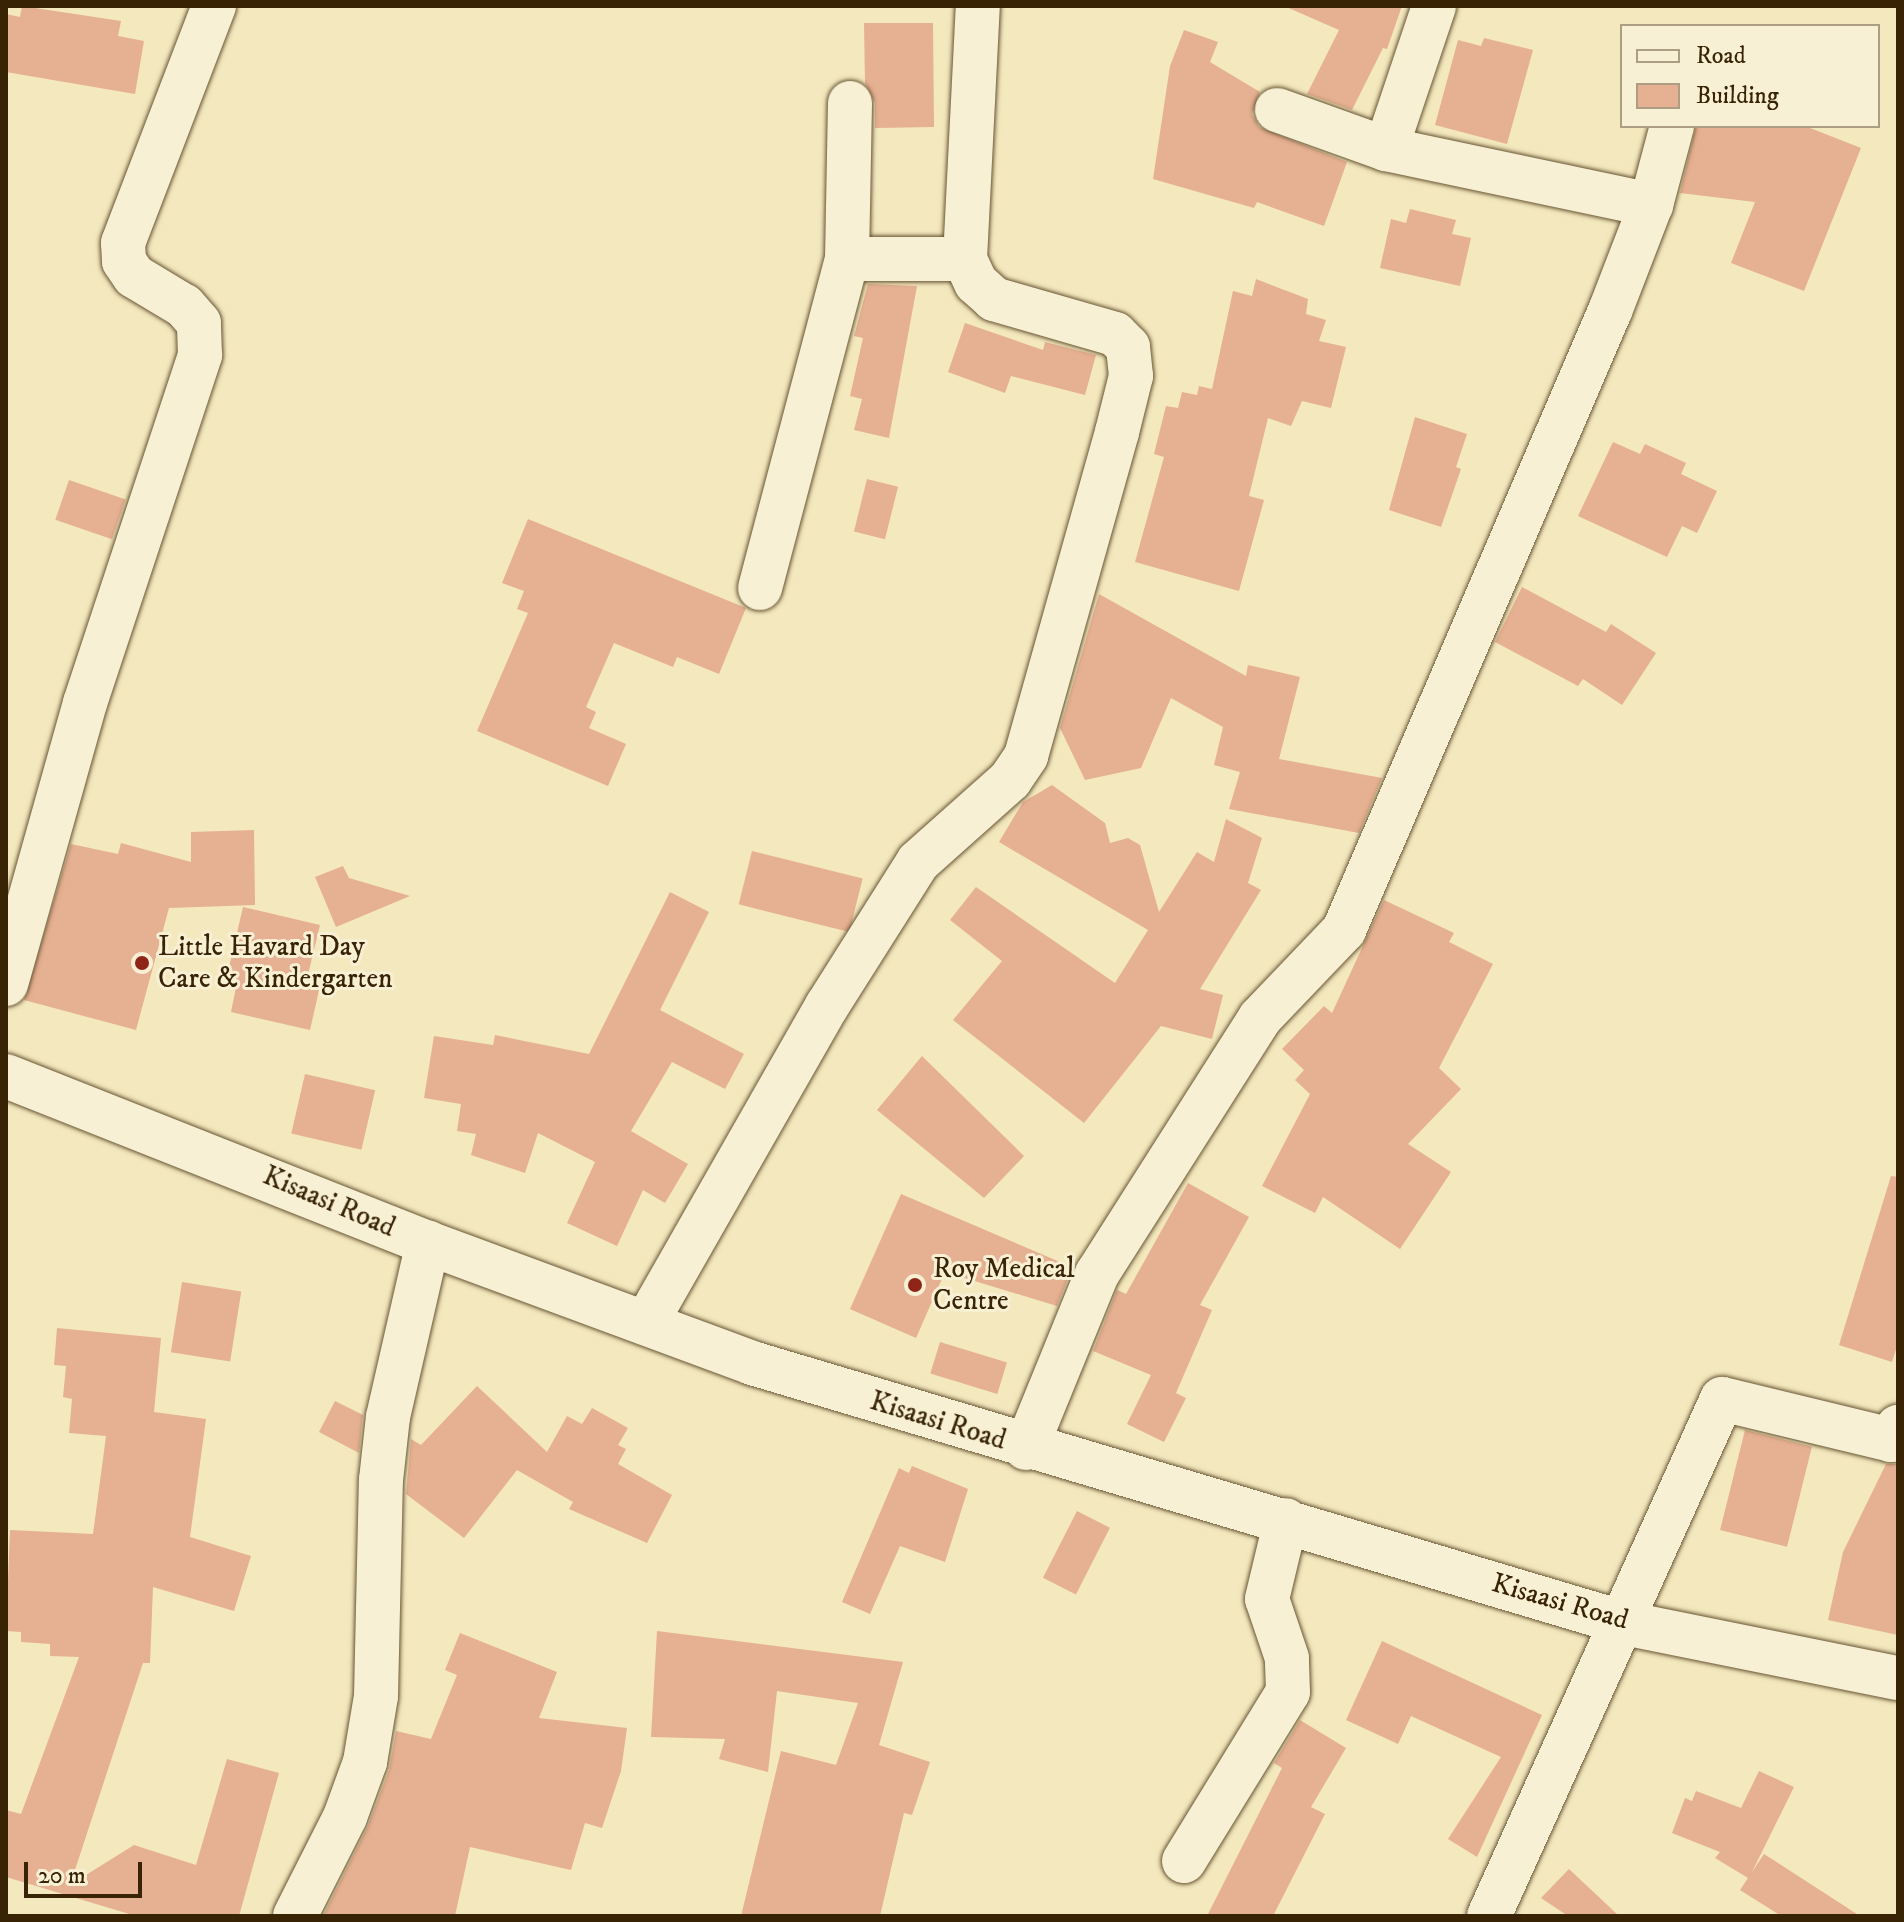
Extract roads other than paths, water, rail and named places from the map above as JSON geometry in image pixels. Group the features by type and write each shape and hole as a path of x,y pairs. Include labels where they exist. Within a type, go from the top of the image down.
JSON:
{"street":[{"path":"6,984 89,689 200,355 199,323 184,306 134,276 124,261 123,243 214,6"},
{"path":"646,1323 827,1006 918,862 953,825 1010,780 1026,756 1117,432 1132,358 1115,334 994,299 976,283 965,259 978,6"},
{"path":"1386,149 1434,6"},
{"path":"760,588 847,259 850,103"},
{"path":"1277,110 1386,149 1651,205"},
{"path":"1026,1448 1097,1274 1260,1018 1344,930 1598,340 1651,205 1671,128"},
{"path":"847,259 965,259"},
{"name":"Kisaasi Road","path":"6,1076 428,1243 752,1363 1026,1448 1286,1520 1624,1623 1898,1678"},
{"path":"295,1916 345,1817 365,1762 376,1696 381,1480 388,1417 428,1243"},
{"path":"1489,1916 1624,1623 1722,1399 1891,1440 1898,1427"},
{"path":"1184,1861 1288,1692 1287,1658 1267,1599 1286,1520"}],"place":[{"name":"Little Havard Day Care & Kindergarten","path":"142,963"},
{"name":"Roy Medical Centre","path":"915,1285"}]}
